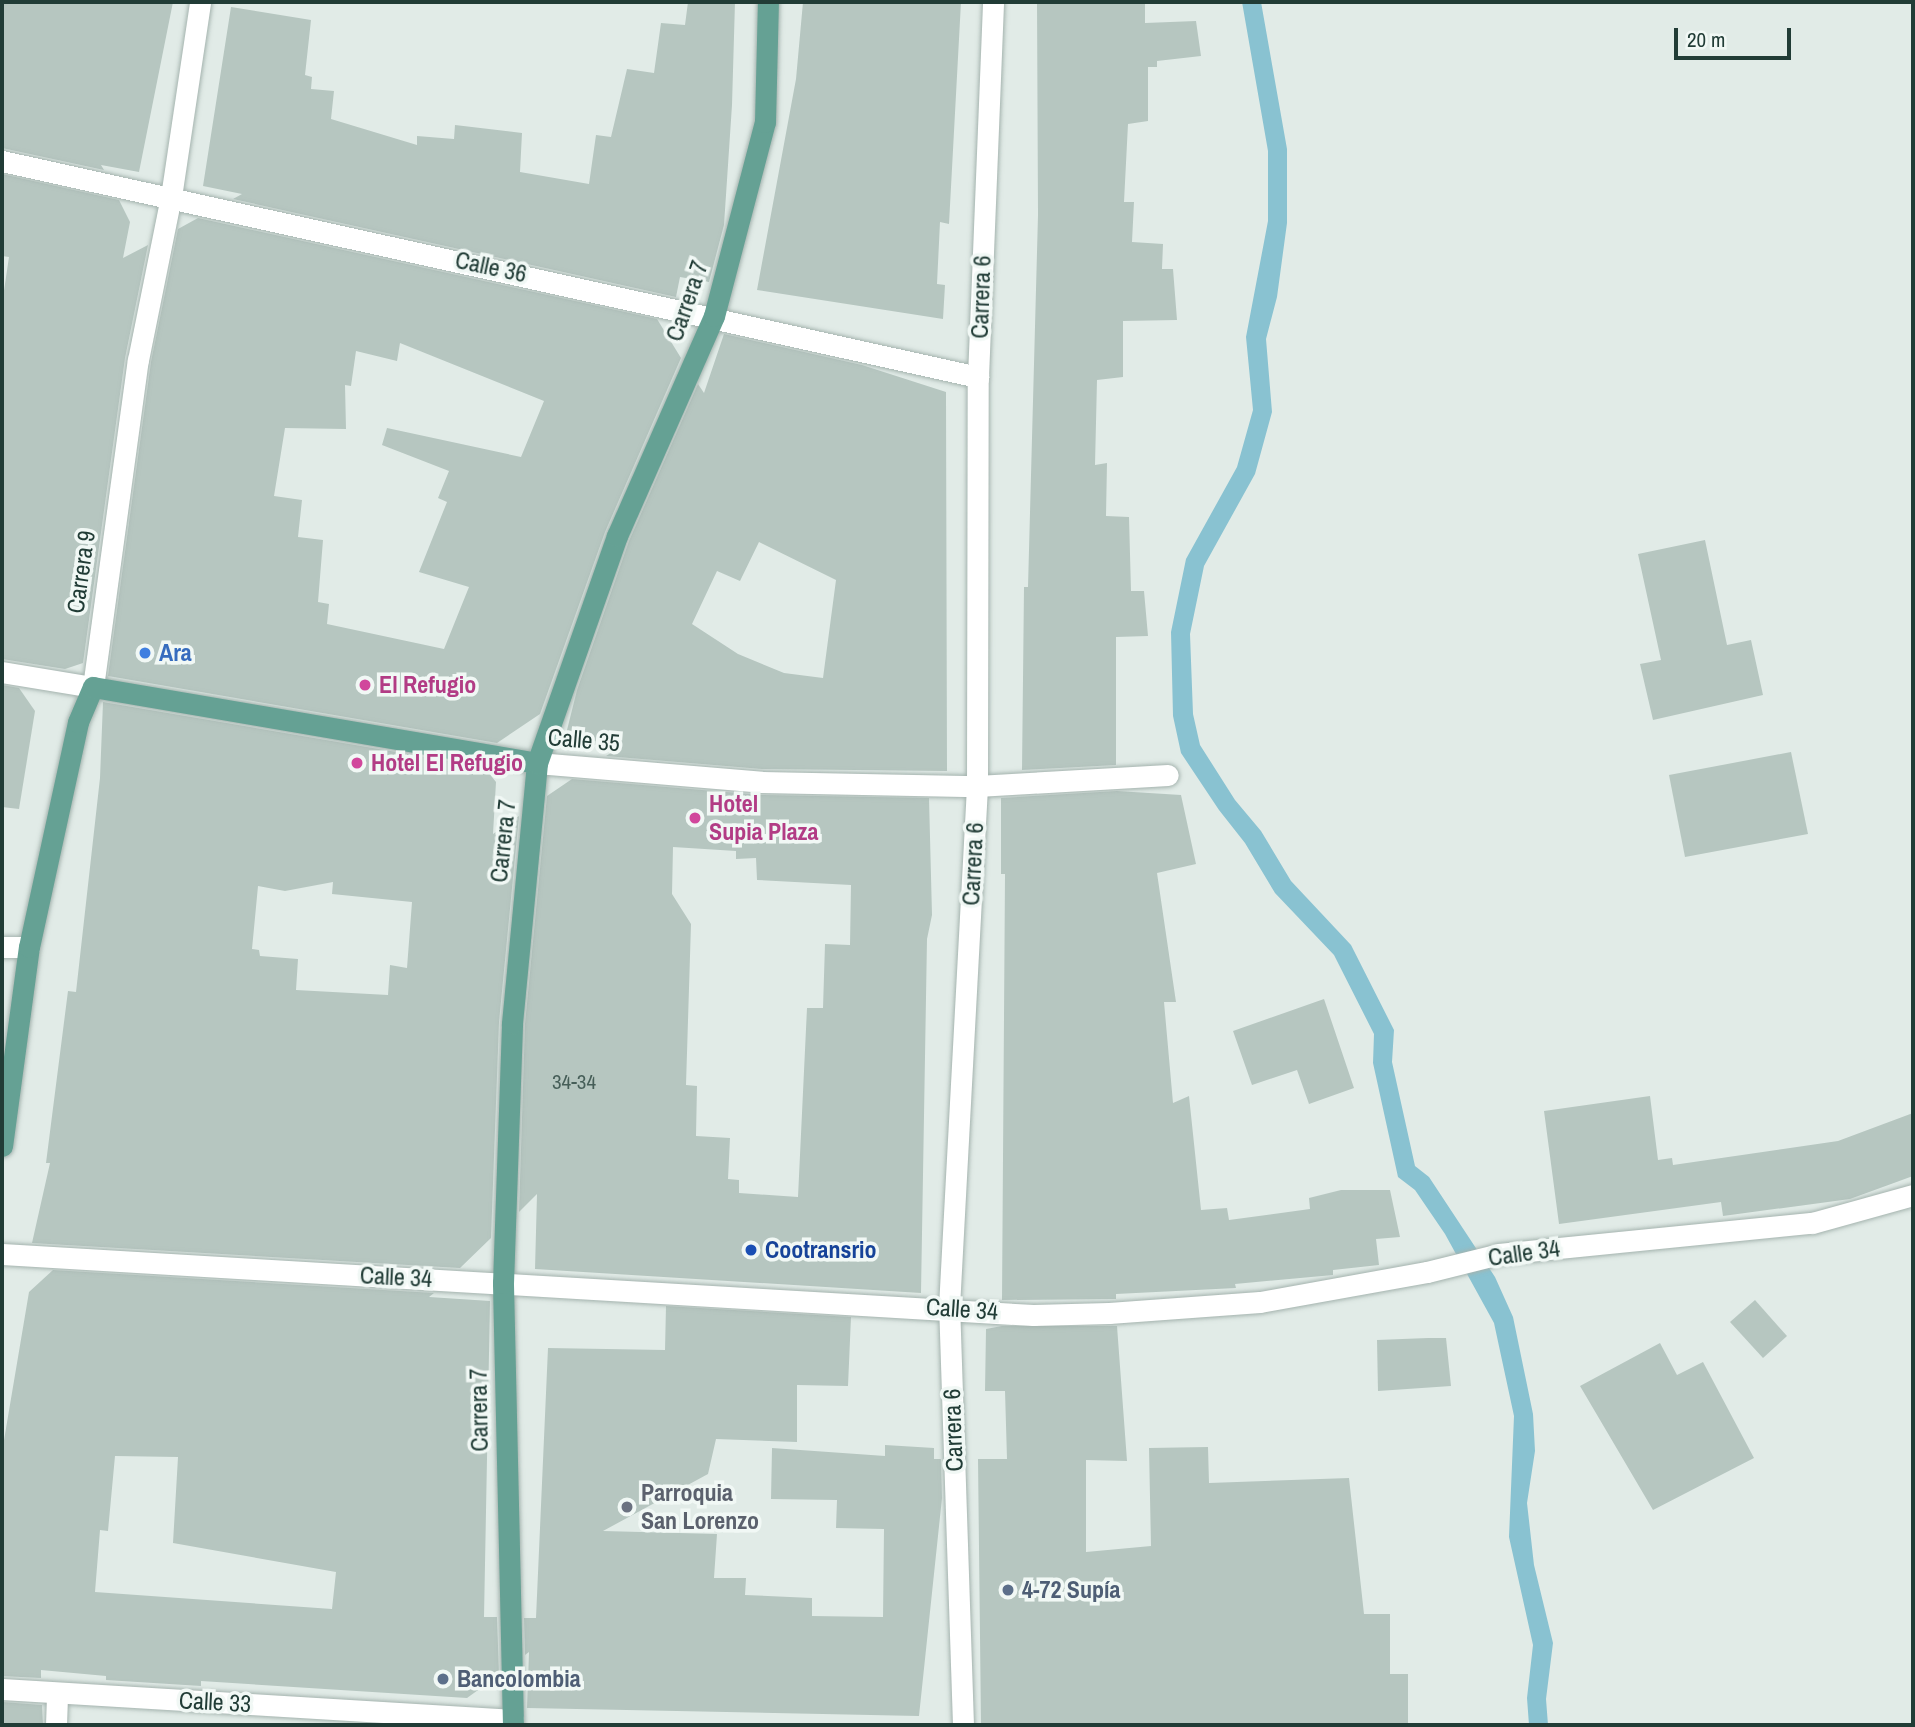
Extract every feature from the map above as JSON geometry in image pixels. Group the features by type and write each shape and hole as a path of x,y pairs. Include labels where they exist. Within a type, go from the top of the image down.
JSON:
{"main road":[{"name":"Carrera 7","path":"513,1723 503,1283 512,1023 537,763 617,536 714,316 765,122 768,2"},
{"name":"Calle 35","path":"93,687 537,763"},
{"name":"Carrera 9","path":"2,1146 29,947 78,722 93,687"}],"street":[{"name":"Carrera 9","path":"93,687 138,360 171,197 200,2"},
{"name":"Carrera 6","path":"963,1725 949,1307 977,786 978,377 993,2"},
{"name":"Calle 36","path":"2,161 714,316 978,377"},
{"name":"Calle 35","path":"2,672 93,687"},
{"name":"Calle 35","path":"537,763 761,782 977,786 1168,775"},
{"path":"2,947 29,947"},
{"name":"Calle 34","path":"2,1254 949,1307 1033,1315 1185,1309 1260,1302 1427,1272 1499,1254 1812,1223 1913,1195"},
{"name":"Calle 33","path":"2,1689 513,1723"},
{"path":"56,1725 57,1693"}],"water":[{"path":"1242,2 1261,2 1287,149 1287,223 1277,297 1266,339 1272,412 1255,474 1204,566 1190,634 1193,714 1200,745 1235,800 1261,831 1291,881 1351,945 1394,1030 1392,1062 1415,1166 1429,1177 1495,1277 1513,1317 1533,1414 1535,1451 1527,1503 1534,1565 1553,1643 1546,1699 1548,1725 1529,1725 1527,1698 1533,1645 1509,1537 1514,1416 1494,1323 1445,1234 1415,1190 1398,1177 1373,1063 1374,1034 1334,955 1275,893 1245,843 1219,810 1181,753 1173,716 1171,632 1186,559 1237,467 1253,410 1246,337 1268,221 1268,151"}],"building":[{"path":"2,2 173,2 139,172 101,165 104,170 2,148"},
{"path":"688,2 735,2 732,105 724,225 709,282 680,277 676,297 233,199 242,194 203,186 231,7 311,20 305,75 312,77 311,89 334,91 331,119 417,145 417,136 454,139 455,125 522,133 520,172 589,184 596,135 611,137 627,69 654,73 661,23 685,25"},
{"path":"803,2 961,2 949,224 940,222 937,284 945,285 943,319 757,290 796,79"},
{"path":"1037,2 1145,2 1145,23 1196,21 1201,56 1157,61 1157,67 1148,67 1148,121 1128,124 1124,202 1134,202 1132,242 1163,244 1162,269 1173,269 1177,320 1123,321 1123,377 1097,380 1095,465 1107,463 1106,516 1129,517 1131,591 1144,591 1148,636 1116,637 1116,765 1022,770 1024,587 1028,587 1038,215"},
{"path":"2,174 119,200 130,222 123,258 148,245 125,358 83,663 65,669 2,659 2,304 9,257 2,256"},
{"path":"198,218 657,319 681,358 605,532 540,714 497,743 108,676 151,362 178,229","holes":["400,343 544,401 521,457 387,428 382,445 449,471 438,498 447,502 419,572 469,587 444,649 327,624 329,604 318,602 323,540 298,537 302,500 274,496 285,428 346,429 345,385 351,386 356,351 397,361"]},
{"path":"724,334 862,365 946,392 947,771 762,769 606,756 620,747 564,742 577,690 629,541 698,384 704,393","holes":["759,542 836,580 823,678 784,673 738,654 692,624 717,571 740,581"]},
{"path":"1705,540 1727,645 1751,640 1763,695 1653,720 1640,664 1661,660 1638,554"},
{"path":"2,685 19,688 35,711 19,809 2,807"},
{"path":"103,702 484,767 496,782 493,834 519,816 499,1022 491,1238 460,1268 32,1243 50,1163 46,1163 68,991 76,992 100,778","holes":["333,882 332,894 412,902 407,968 390,965 388,995 296,990 298,959 260,956 259,950 252,949 258,886 285,891"]},
{"path":"1791,752 1808,834 1685,857 1669,775"},
{"path":"572,779 761,795 929,798 932,915 927,939 921,1293 535,1269 537,1194 519,1212 525,1024 547,796","holes":["673,847 736,851 736,859 756,858 757,880 851,885 850,945 825,944 823,1008 807,1008 798,1197 739,1193 739,1180 728,1179 730,1138 696,1136 697,1086 686,1085 691,924 672,894"]},
{"path":"1117,791 1181,795 1196,864 1157,873 1176,1002 1164,1002 1173,1103 1189,1096 1201,1210 1227,1208 1229,1220 1310,1209 1309,1198 1341,1190 1390,1190 1400,1237 1376,1239 1379,1265 1333,1270 1333,1275 1235,1284 1236,1288 1116,1294 1116,1299 1002,1300 1005,874 1001,874 1001,798"},
{"path":"1324,999 1354,1088 1309,1104 1297,1070 1252,1085 1233,1031"},
{"path":"1650,1096 1658,1160 1672,1158 1673,1165 1838,1141 1913,1113 1913,1176 1850,1199 1723,1216 1721,1202 1559,1224 1544,1111"},
{"path":"53,1270 434,1293 429,1297 490,1301 484,1617 497,1617 499,1675 467,1698 201,1681 201,1686 106,1680 106,1676 41,1670 41,1678 2,1676 2,1452 29,1292","holes":["115,1456 178,1457 173,1543 336,1572 332,1609 95,1592 100,1530 108,1531"]},
{"path":"1755,1300 1787,1336 1763,1358 1730,1322"},
{"path":"666,1306 851,1317 848,1386 797,1385 797,1442 716,1439 708,1474 603,1531 717,1534 714,1578 746,1578 745,1595 812,1598 812,1616 883,1617 884,1529 836,1528 837,1500 771,1499 772,1448 885,1456 885,1445 934,1448 934,1459 941,1459 942,1498 919,1716 527,1708 529,1652 525,1655 524,1618 536,1618 548,1348 665,1350"},
{"path":"1002,1326 1117,1326 1127,1461 1086,1460 1086,1552 1151,1546 1149,1448 1208,1447 1209,1483 1349,1478 1364,1614 1390,1614 1390,1674 1408,1674 1408,1725 981,1725 978,1459 1007,1459 1005,1391 985,1391 986,1329"},
{"path":"1446,1338 1451,1386 1378,1391 1377,1340"},
{"path":"1660,1343 1677,1375 1703,1362 1754,1458 1653,1510 1580,1386"},
{"path":"2,1702 42,1705 43,1725 2,1725"}],"place":[{"name":"Ara","path":"145,653"},
{"name":"El Refugio","path":"365,685"},
{"name":"Hotel El Refugio","path":"357,763"},
{"name":"Hotel Supia Plaza","path":"695,818"},
{"name":"Cootransrio","path":"751,1250"},
{"name":"Parroquia San Lorenzo","path":"627,1507"},
{"name":"4-72 Supía","path":"1008,1590"},
{"name":"Bancolombia","path":"443,1679"}]}
